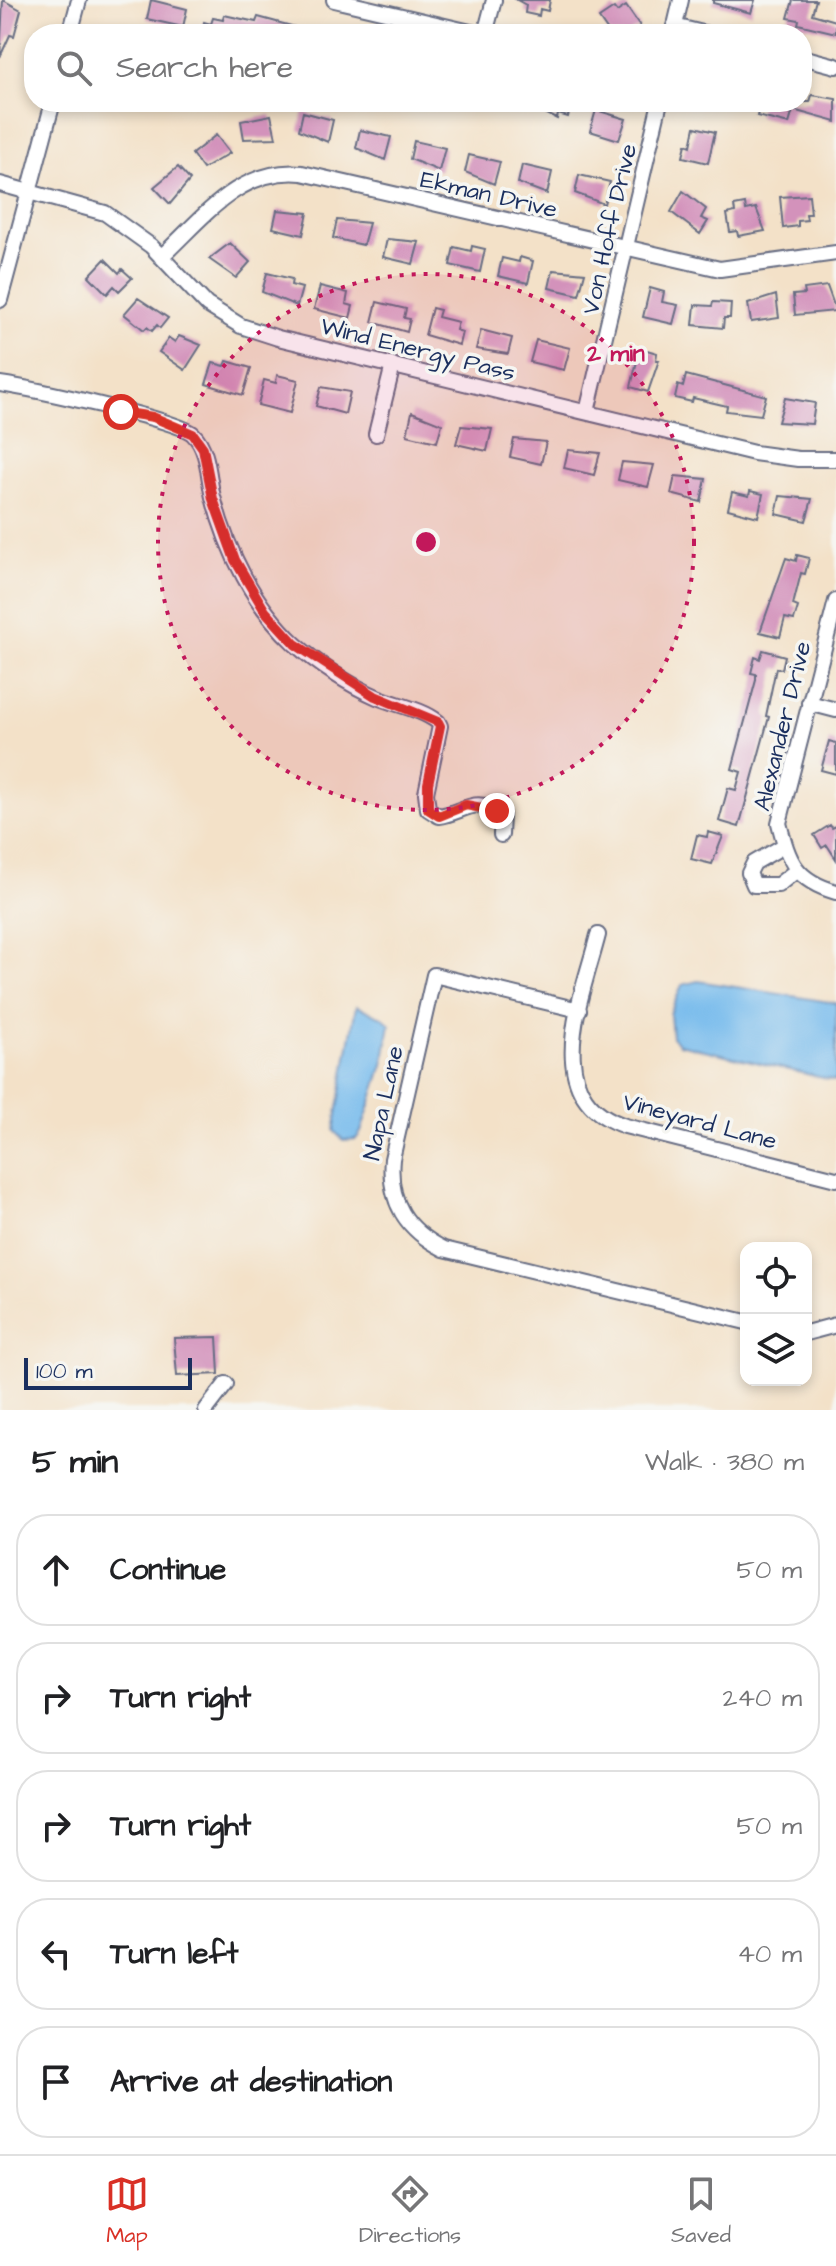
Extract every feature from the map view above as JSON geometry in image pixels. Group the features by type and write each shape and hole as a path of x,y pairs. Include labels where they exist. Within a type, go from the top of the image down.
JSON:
{"street":[{"path":"73,24 79,0"},
{"path":"334,0 436,24"},
{"path":"488,24 494,0"},
{"path":"675,24 681,0"},
{"path":"812,60 836,66"},
{"path":"0,300 50,112"},
{"name":"Von Hoff Drive","path":"587,412 628,250 658,112"},
{"name":"Ekman Drive","path":"161,257 243,183 277,171 302,173 720,269 836,253"},
{"name":"Wind Energy Pass","path":"0,184 105,213 133,230 207,305 241,326 754,453 798,459 836,459"},
{"path":"376,434 393,365"},
{"path":"0,384 153,417 193,434 203,448 213,499 235,560 265,611 295,644 336,674 375,696 438,722 440,726 426,793 428,809 439,816 466,805 497,811 503,819 501,835"},
{"name":"Alexander Drive","path":"793,866 779,823 780,810 836,601"},
{"path":"809,703 836,710"},
{"path":"785,845 754,863 749,873 754,885 764,888 778,885 793,866 818,886 836,892"},
{"name":"Vineyard Lane","path":"598,935 571,1049 574,1077 584,1097 607,1120 836,1179"},
{"name":"Napa Lane","path":"579,1010 434,975 392,1159 390,1181 396,1203 421,1238 444,1249 740,1321"},
{"path":"812,1331 836,1325"},
{"path":"206,1410 226,1384"}],"water":[{"path":"698,981 836,1003 836,1081 679,1044 672,1037 670,1014 682,985"},
{"path":"356,1006 382,1017 390,1024 383,1065 361,1132 356,1139 343,1140 334,1131"}],"building":[{"path":"3,0 21,10 14,36 10,35 0,57"},
{"path":"151,0 187,9 184,24 147,19"},
{"path":"517,0 550,0 548,11 540,9 539,16 525,13 526,5"},
{"path":"713,0 755,0 751,13 713,3"},
{"path":"793,0 816,0 812,14 836,21 836,33 812,27 812,24 798,24 799,20 788,18"},
{"path":"626,6 639,24 603,24 599,18 614,8 617,12"},
{"path":"224,15 256,22 258,17 284,24 211,24 213,18 223,20"},
{"path":"812,95 836,99 836,122 800,112 812,112"},
{"path":"303,112 333,120 328,142 299,130"},
{"path":"543,112 569,112 568,117 558,114 557,119"},
{"path":"595,112 626,119 619,140 590,131"},
{"path":"758,112 792,112 789,124 757,116"},
{"path":"271,115 276,138 244,139 241,121"},
{"path":"695,127 715,132 708,163 683,157 686,144 691,146"},
{"path":"360,130 391,137 385,160 356,148"},
{"path":"216,135 230,153 203,169 192,154"},
{"path":"414,141 445,148 439,171 410,159"},
{"path":"469,155 500,162 494,184 465,172"},
{"path":"522,165 552,172 547,194 518,183"},
{"path":"178,167 190,180 170,204 154,187"},
{"path":"579,175 610,182 604,204 575,193"},
{"path":"683,191 706,209 701,218 708,221 700,234 671,212"},
{"path":"809,195 811,214 806,214 807,220 798,221 798,226 783,228 780,197"},
{"path":"745,204 746,210 756,208 765,231 738,236 737,231 730,232 727,214 735,212 734,206"},
{"path":"277,210 308,213 303,235 273,228"},
{"path":"337,220 369,223 363,245 333,238"},
{"path":"387,239 419,242 413,264 383,257"},
{"path":"230,243 250,262 236,278 209,259"},
{"path":"472,246 485,249 480,272 450,265 454,247 471,251"},
{"path":"520,257 533,261 528,283 498,276 502,258 519,262"},
{"path":"105,259 119,273 122,269 132,278 119,291 114,286 107,294 89,276"},
{"path":"553,270 585,273 579,295 549,288"},
{"path":"267,273 292,279 291,285 302,288 297,306 262,292"},
{"path":"320,286 348,293 346,304 353,306 350,318 314,309"},
{"path":"827,286 836,311 795,315 793,295 805,294 804,289"},
{"path":"650,288 664,292 662,302 678,305 673,324 643,317"},
{"path":"776,295 779,318 751,322 748,304"},
{"path":"138,298 168,318 160,328 157,325 152,331 147,327 144,330 124,314"},
{"path":"377,302 406,309 404,318 410,319 407,332 372,322"},
{"path":"713,302 731,303 730,318 724,318 723,328 693,325 695,305 712,306"},
{"path":"432,308 440,310 438,317 458,322 456,330 462,332 459,345 425,335"},
{"path":"481,330 512,338 508,354 476,349"},
{"path":"179,336 201,345 185,370 159,352 169,338 175,342"},
{"path":"536,340 570,348 564,370 530,362"},
{"path":"640,348 657,353 656,360 659,360 648,392 631,387"},
{"path":"227,361 251,368 243,395 206,384 213,363 225,366"},
{"path":"277,375 298,380 290,413 258,405 264,380 276,383"},
{"path":"686,375 766,396 761,415 726,411 727,406 693,398 692,402 675,398 678,385 683,387"},
{"path":"321,387 350,392 345,414 316,406"},
{"path":"785,398 815,403 812,424 778,422"},
{"path":"412,412 442,424 437,442 407,435"},
{"path":"461,426 492,429 487,451 456,444"},
{"path":"514,439 546,442 541,464 510,457"},
{"path":"568,450 600,453 594,475 564,468"},
{"path":"622,462 654,465 648,487 618,480"},
{"path":"675,476 706,479 701,502 671,494"},
{"path":"750,491 763,494 758,517 728,509 732,492 749,496"},
{"path":"780,496 812,499 806,521 776,514"},
{"path":"797,555 809,558 805,574 801,573 793,605 798,607 794,620 785,618 780,637 760,632 786,558 796,561"},
{"path":"763,650 785,656 782,669 776,668 766,716 769,717 739,827 719,821 728,788 736,790 741,772 732,769 756,680 756,674 751,673 755,657 760,659"},
{"path":"829,741 836,743 836,774 821,770"},
{"path":"830,825 832,828 836,826 836,859 827,845 822,848 814,835"},
{"path":"708,832 723,836 712,864 691,859 697,835 707,837"},
{"path":"217,1337 219,1374 177,1376 174,1338"}],"route":[{"path":"121,412 180,425 193,434 203,448 213,499 235,560 265,611 295,644 336,674 375,696 438,722 440,726 426,793 428,809 439,816 466,805 497,811"}]}
